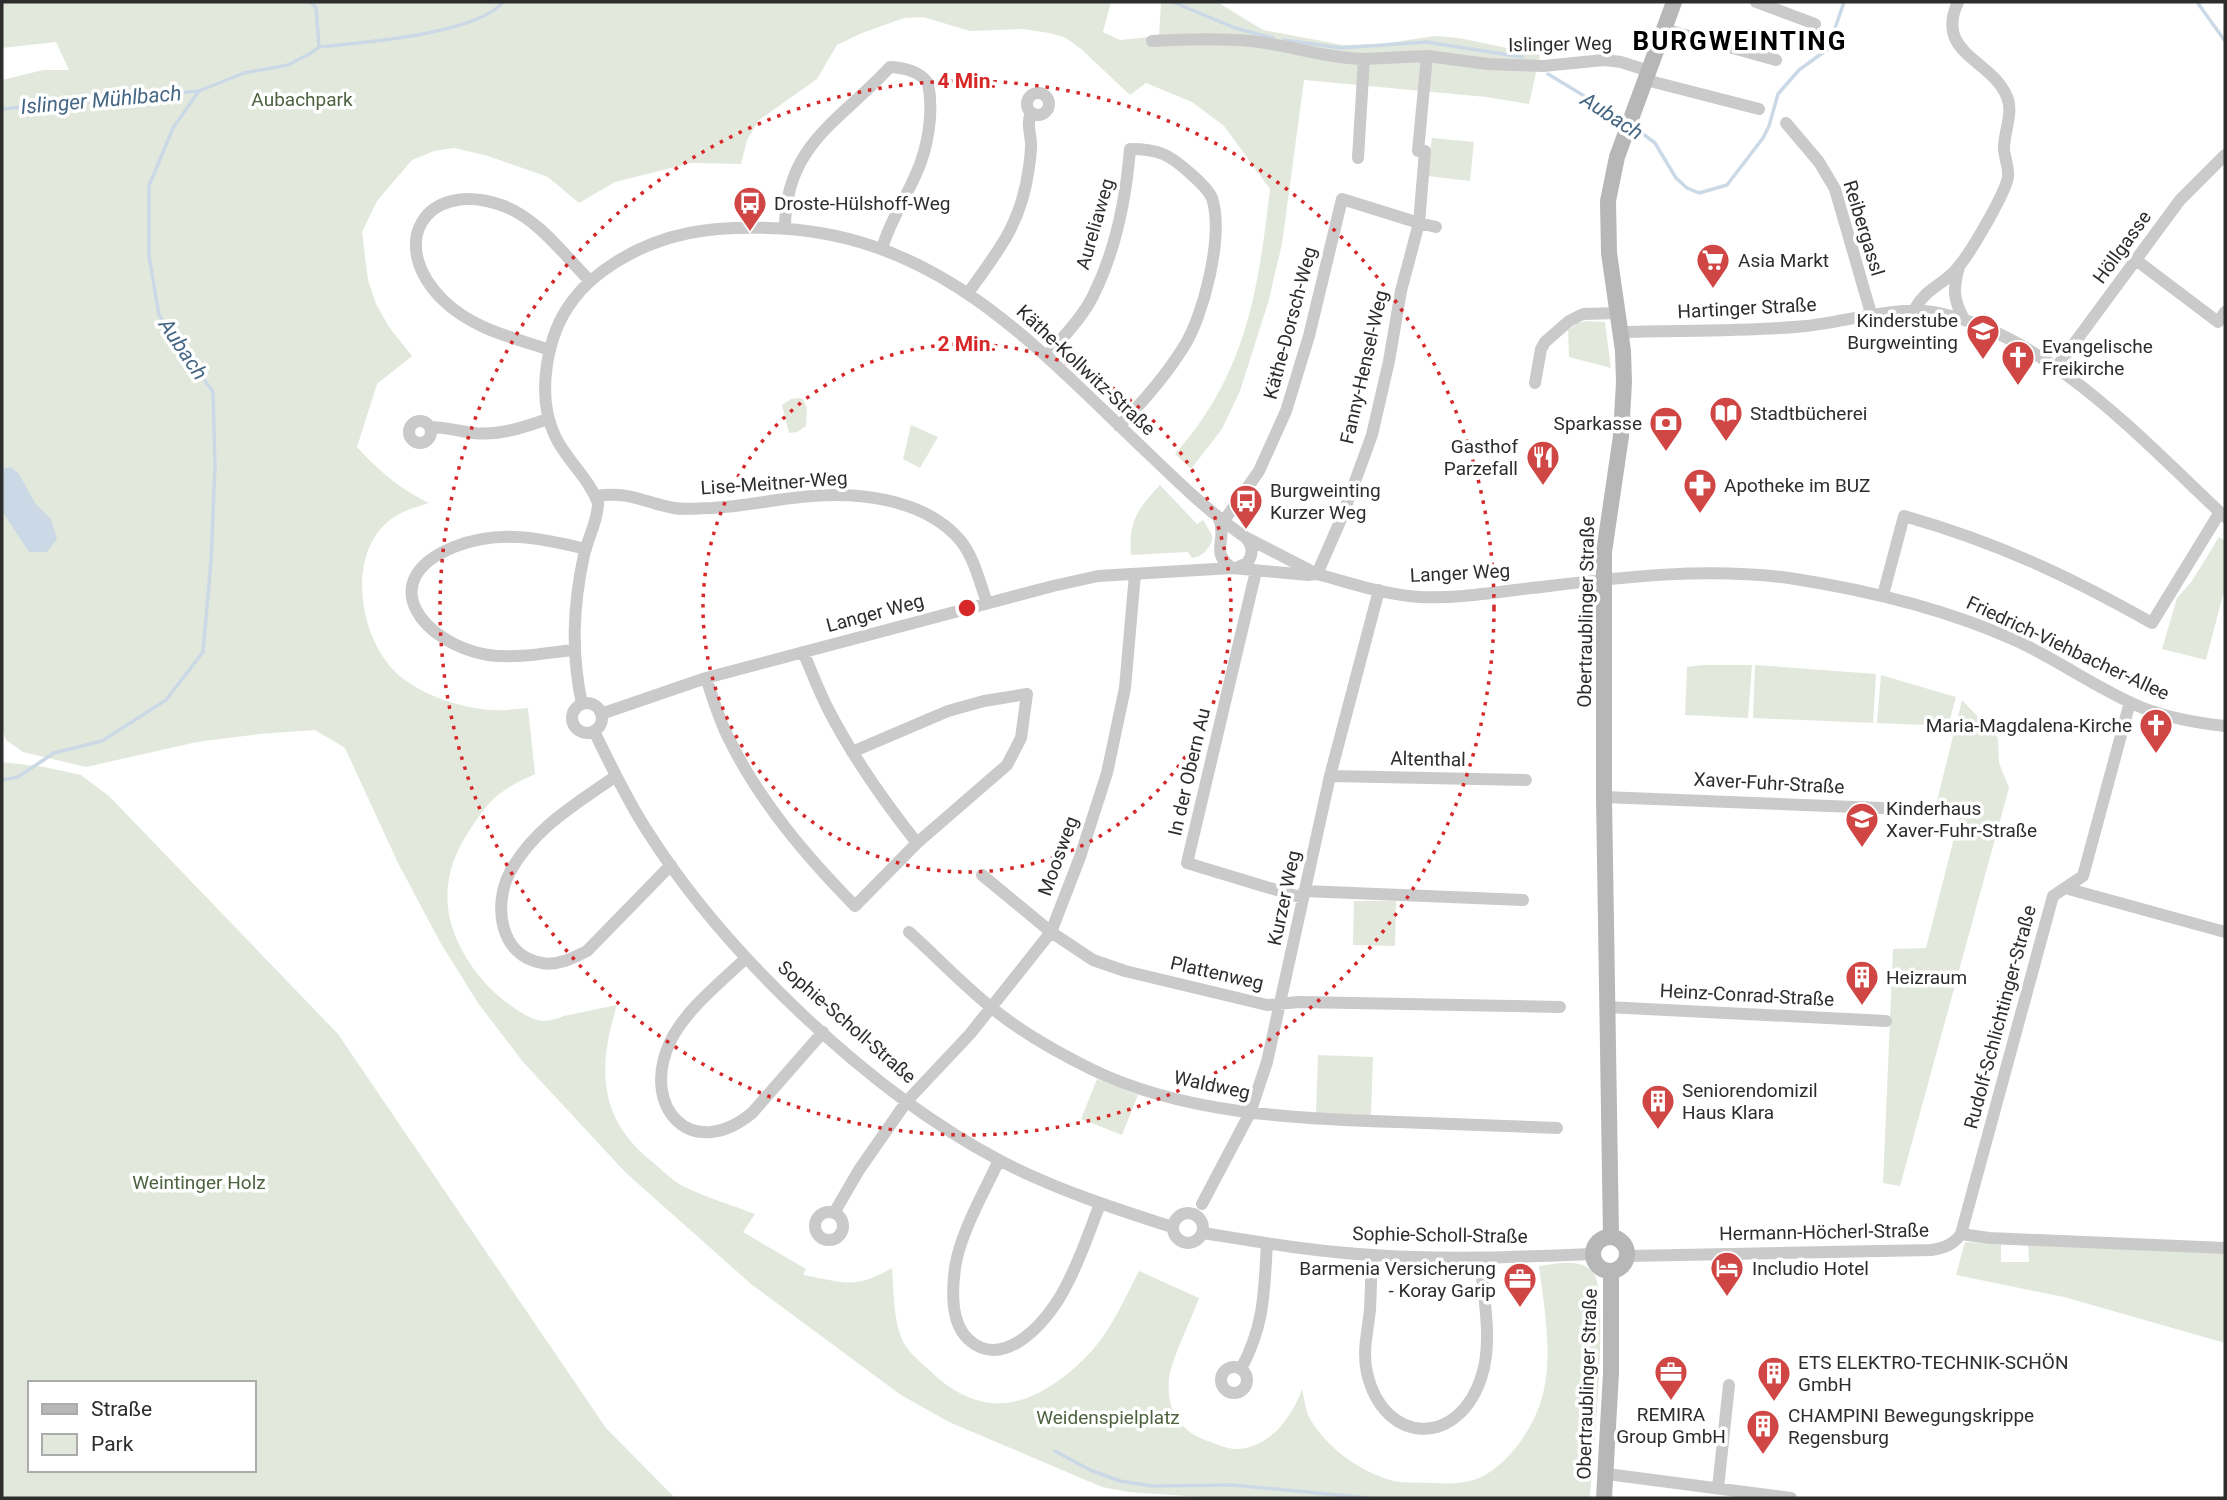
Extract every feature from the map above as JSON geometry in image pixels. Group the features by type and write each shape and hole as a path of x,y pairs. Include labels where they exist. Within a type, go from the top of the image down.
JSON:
{"street":[{"name":"Obertraublinger Straße","path":"1611,1236 1604,797 1605,579 1606,528 1621,436 1624,382 1609,253 1608,201 1617,158 1674,2"},
{"path":"1756,2 1815,24"},
{"path":"1958,2 1951,20 1955,41 1997,83 2007,95 2009,103 2004,148 2008,168 2005,186 1959,267 1954,285 1954,298 1964,319"},
{"path":"1664,29 1776,60"},
{"name":"Islinger Weg","path":"1152,41 1201,38 1254,41 1319,55 1364,59 1427,56 1488,64 1543,66 1604,60 1621,62 1648,76 1759,109"},
{"path":"1427,56 1418,151 1425,151 1419,223 1436,228"},
{"path":"1358,158 1364,59"},
{"path":"785,228 785,208 793,173 811,144 890,67 900,68 919,75 928,83 930,117 920,166 886,234 882,249"},
{"path":"968,293 1001,248 1015,223 1029,169 1031,144 1028,119 1031,113"},
{"name":"Reibergassl","path":"1786,123 1819,162 1835,189 1872,317"},
{"name":"Aureliaweg","path":"1047,356 1093,297 1124,203 1130,149 1165,153 1202,184 1211,196 1214,211 1209,274 1196,324 1185,346 1119,426"},
{"name":"Höllgasse","path":"2056,368 2180,200 2225,155"},
{"name":"Käthe-Dorsch-Weg","path":"1221,520 1259,471 1286,411 1309,336 1342,199 1419,223"},
{"path":"550,350 474,323 443,300 418,263 415,252 420,225 429,212 450,202 482,201 502,205 517,213 547,237 590,281"},
{"name":"Fanny-Hensel-Weg","path":"1317,574 1342,517 1372,435 1401,291 1419,223"},
{"name":"Käthe-Kollwitz-Straße","path":"596,496 556,438 548,419 546,392 550,350 560,321 572,300 590,281 643,246 675,236 729,226 785,228 849,238 936,272 968,293 1047,356 1221,520 1246,538 1317,574"},
{"path":"2136,260 2218,322 2224,317"},
{"path":"1914,310 1921,297 1959,267"},
{"name":"Hartinger Straße","path":"1620,332 1755,330 1809,326 1914,310 1964,319 2008,338 2056,368 2120,419 2223,515"},
{"path":"1535,383 1541,349 1545,342 1569,321 1583,314 1618,313"},
{"path":"430,427 494,433 511,431 548,419"},
{"name":"Lise-Meitner-Weg","path":"596,496 625,494 675,508 741,507 815,496 849,496 903,504 932,517 960,540 968,552 987,603"},
{"path":"594,731 600,724 601,714 596,706 582,704 573,650 574,612 586,549 598,512 596,496"},
{"path":"1883,594 1904,516 1968,536 2041,564 2152,623 2223,515"},
{"path":"1206,570 1220,547 1233,534 1246,538 1252,547 1251,558 1242,566 1234,568 1222,561 1220,547 1223,528 1221,520"},
{"path":"573,650 500,656 461,648 424,624 413,606 412,594 420,572 430,561 456,546 472,541 523,536 586,549"},
{"name":"Langer Weg","path":"601,714 706,678 1098,576 1234,568 1317,574 1419,597 1461,596 1605,579"},
{"name":"In der Obern Au","path":"1256,571 1187,863 1303,894 1523,900"},
{"name":"Moosweg","path":"834,1213 859,1170 907,1101 992,1008 1051,932 1107,774 1125,688 1135,574"},
{"name":"Friedrich-Viehbacher-Allee","path":"1605,579 1751,575 1883,594 1931,608 2017,641 2130,702 2183,719 2225,726"},
{"name":"Kurzer Weg","path":"1202,1203 1250,1113 1267,1062 1282,1004 1303,894 1330,776 1379,590"},
{"path":"803,652 826,704 852,752 917,843"},
{"path":"706,678 727,736 757,787 799,845 855,906 917,843 1007,765 1021,738 1027,694 947,711 852,752"},
{"name":"Rudolf-Schlichtinger-Straße","path":"1961,1234 2053,895 2082,876 2130,702"},
{"name":"Sophie-Scholl-Straße","path":"582,704 573,712 573,725 585,733 594,731 646,829 671,865 746,958 863,1068 948,1130 999,1160 1100,1204 1172,1227"},
{"path":"616,776 557,818 538,834 521,855 508,875 501,900 500,922 505,933 516,950 540,963 571,960 587,951 671,865"},
{"name":"Altenthal","path":"1330,776 1526,780"},
{"name":"Xaver-Fuhr-Straße","path":"1604,797 1932,810"},
{"name":"Plattenweg","path":"982,875 1051,932 1093,960 1125,971 1267,1005 1299,1002 1560,1007"},
{"path":"2065,888 2225,932"},
{"name":"Waldweg","path":"909,932 992,1008 1058,1051 1133,1086 1250,1113 1338,1121 1557,1128"},
{"path":"746,958 683,1021 670,1042 663,1064 662,1088 667,1108 675,1122 705,1133 721,1131 738,1124 752,1113 823,1032"},
{"name":"Heinz-Conrad-Straße","path":"1606,1007 1886,1021"},
{"path":"999,1160 963,1240 955,1266 953,1297 957,1319 963,1334 981,1348 993,1351 1017,1343 1050,1311 1071,1275 1100,1204"},
{"name":"Sophie-Scholl-Straße","path":"1191,1213 1202,1223 1203,1233 1194,1242 1185,1244 1174,1236 1172,1227 1177,1218 1191,1213"},
{"name":"Sophie-Scholl-Straße","path":"1203,1233 1372,1255 1480,1258 1593,1254"},
{"path":"1961,1234 1989,1238 2225,1248"},
{"name":"Hermann-Höcherl-Straße","path":"1628,1256 1931,1250 1944,1248 1955,1242 1961,1234"},
{"path":"1593,1254 1598,1241 1611,1236 1623,1242 1628,1256"},
{"path":"1241,1369 1258,1332 1264,1308 1267,1243"},
{"name":"Obertraublinger Straße","path":"1593,1254 1598,1267 1611,1272 1625,1264 1628,1256"},
{"path":"1372,1255 1370,1309 1365,1343 1367,1374 1373,1391 1391,1416 1418,1429 1448,1424 1460,1416 1482,1375 1486,1342 1480,1258"},
{"name":"Obertraublinger Straße","path":"1604,1498 1611,1373 1611,1272"},
{"path":"1718,1488 1729,1385"},
{"path":"1607,1474 1791,1498"}],"green space":[{"path":"2,2 1111,2 1103,32 1120,40 1159,36 1161,2 1217,2 1263,30 1343,45 1381,44 1435,36 1459,38 1540,55 1529,104 1486,97 1304,80 1282,244 1268,303 1240,391 1222,429 1191,469 1175,454 1199,424 1218,393 1245,330 1260,263 1270,189 1224,126 1192,102 1146,83 1130,95 1066,38 1022,29 970,31 923,17 904,18 837,45 817,79 759,120 747,140 741,164 691,163 615,182 579,203 548,177 488,156 454,148 434,151 412,160 377,201 362,232 368,280 376,304 389,327 412,356 377,384 357,447 390,479 429,503 390,520 376,536 367,555 362,577 367,622 387,662 411,684 444,700 491,710 528,708 535,774 498,795 487,806 459,848 451,869 448,908 460,947 491,989 512,1007 536,1020 543,1021 617,1005 606,1051 607,1092 622,1130 636,1147 666,1173 693,1191 755,1214 743,1232 806,1269 803,1275 839,1282 858,1282 892,1268 896,1320 906,1346 948,1386 968,1397 987,1402 1006,1403 1025,1399 1044,1390 1082,1361 1107,1330 1139,1271 1199,1298 1169,1379 1172,1409 1176,1418 1189,1431 1208,1441 1234,1449 1258,1444 1285,1421 1302,1389 1308,1415 1332,1446 1366,1470 1400,1482 1466,1482 1485,1475 1514,1451 1529,1429 1543,1394 1546,1378 1547,1330 1539,1266 1568,1263 1583,1265 1594,1274 1600,1313 1599,1381 1590,1498 1217,1498 1128,1492 1102,1487 949,1422 901,1395 751,1284 626,1173 523,1062 478,1003 440,942 398,863 345,748 315,730 259,734 197,742 86,767 23,752 6,740 2,730 2,80 43,70 69,70 56,42 2,48"},
{"path":"1432,138 1474,142 1470,181 1427,176"},
{"path":"1587,321 1605,322 1611,368 1569,357 1568,330"},
{"path":"791,399 803,399 807,408 806,426 797,432 789,433 782,405"},
{"path":"911,425 938,437 920,468 903,459"},
{"path":"1160,485 1197,524 1203,520 1212,535 1212,541 1202,555 1192,558 1188,552 1131,555 1131,533 1136,516"},
{"path":"2219,537 2225,541 2225,587 2206,660 2162,649 2177,598 2192,581"},
{"path":"1752,665 1748,718 1685,715 1687,667"},
{"path":"1755,665 1876,674 1873,723 1753,718"},
{"path":"1881,675 1956,697 1948,726 1877,723"},
{"path":"1962,700 1998,738 1999,763 2009,788 1900,1186 1883,1183 1893,949 1926,948 1962,807 1936,805"},
{"name":"Weintinger Holz","path":"2,762 81,775 109,796 338,1034 606,1428 675,1498 2,1498"},
{"path":"1354,901 1396,901 1395,946 1353,945"},
{"path":"1318,1055 1373,1057 1371,1115 1316,1113"},
{"path":"1097,1079 1138,1095 1122,1135 1081,1119"},
{"path":"1965,1242 2001,1245 2001,1262 2029,1262 2028,1245 2225,1251 2225,1343 2064,1297 1956,1275"}],"water":[{"path":"11,467 19,474 35,503 51,519 57,539 47,552 29,552 2,511 2,469"}],"waterway":[{"path":"311,2 316,8 319,47"},
{"name":"Aubach","path":"2,780 18,777 54,753 102,741 166,700 203,652 211,561 215,466 213,392 159,315 149,256 149,186 173,128 199,91 244,73 288,65 319,47 444,29 490,13 503,2"},
{"name":"Aubach","path":"1173,2 1235,28 1273,38"},
{"name":"Aubach","path":"1634,127 1655,143 1676,178 1687,188 1699,193 1727,185 1763,138 1778,94 1799,70 1828,49 1844,2"},
{"name":"Aubach","path":"2197,2 2225,41"},
{"name":"Aubach","path":"1284,40 1341,48 1426,42 1522,57"},
{"name":"Aubach","path":"1548,74 1624,120"},
{"name":"Islinger Mühlbach","path":"2,109 198,91"},
{"path":"1055,1451 1090,1470 1120,1481 1152,1486 1233,1485 1369,1498"}],"place":[{"name":"Droste-Hülshoff-Weg","path":"750,233"},
{"name":"Asia Markt","path":"1713,290"},
{"name":"Kinderstube Burgweinting","path":"1983,361"},
{"name":"Evangelische Freikirche","path":"2018,387"},
{"name":"Stadtbücherei","path":"1726,443"},
{"name":"Sparkasse","path":"1666,453"},
{"name":"Gasthof Parzefall","path":"1543,487"},
{"name":"Apotheke im BUZ","path":"1700,515"},
{"name":"Burgweinting Kurzer Weg","path":"1246,531"},
{"name":"Maria-Magdalena-Kirche","path":"2156,755"},
{"name":"Kinderhaus Xaver-Fuhr-Straße","path":"1862,849"},
{"name":"Heizraum","path":"1862,1007"},
{"name":"Seniorendomizil Haus Klara","path":"1658,1131"},
{"name":"Includio Hotel","path":"1727,1298"},
{"name":"Barmenia Versicherung - Koray Garip","path":"1520,1309"},
{"name":"REMIRA Group GmbH","path":"1671,1402"},
{"name":"ETS ELEKTRO-TECHNIK-SCHÖN GmbH","path":"1774,1403"},
{"name":"CHAMPINI Bewegungskrippe Regensburg","path":"1763,1456"}],"district":[{"name":"BURGWEINTING","path":"1740,41"}],"park label":[{"name":"Aubachpark","path":"302,99"},
{"name":"Weidenspielplatz","path":"1108,1417"}]}
